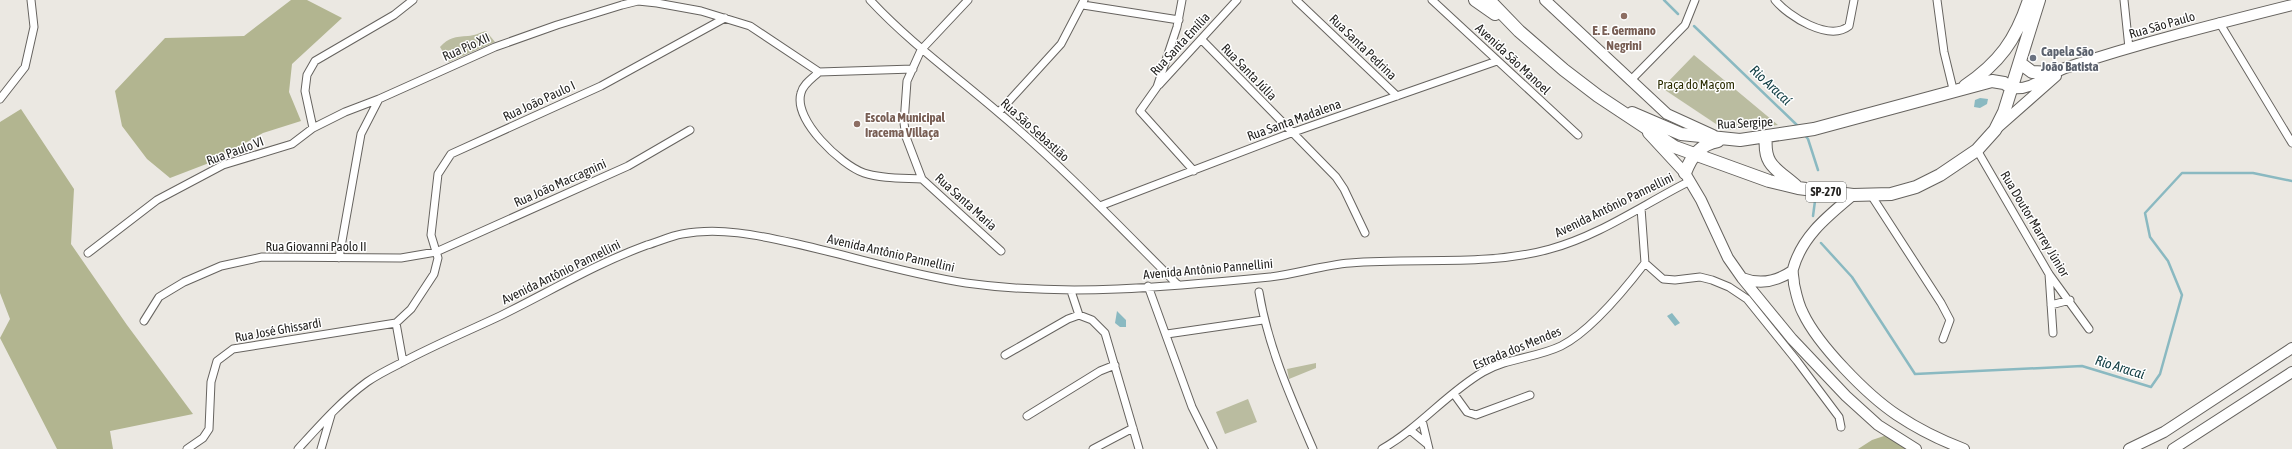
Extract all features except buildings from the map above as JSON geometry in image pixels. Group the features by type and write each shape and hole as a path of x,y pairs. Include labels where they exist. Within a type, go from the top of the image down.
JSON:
{"main road":[{"name":"SP-270","path":"1475,0 1519,31"},
{"name":"SP-270","path":"1489,0 1519,31 1564,70 1641,125 1675,147 1695,156 1798,188 1853,195 1891,194 1916,187 1940,175 1977,150 1994,130 2004,112 2039,0"},
{"path":"1545,0 1630,81 1668,114 1707,133 1729,140"},
{"path":"1954,93 1986,72 2000,57 2011,42 2029,0"},
{"name":"Rua São Paulo","path":"2059,71 2129,48 2219,22 2292,5"},
{"path":"2020,63 2032,72 2059,71"},
{"path":"2012,88 2024,88 2059,71"},
{"path":"1994,130 2059,71"},
{"name":"Rua Sergipe","path":"1611,104 1669,131 1695,137 1729,140 1766,137 1814,129 1954,93 1992,81 2002,82 2012,88"},
{"path":"1641,125 1688,177 1701,200 1728,258 1742,278 1792,339 1846,396 1878,425 1916,449"},
{"path":"1766,137 1765,146 1768,162 1798,188"},
{"path":"1688,177 1695,156 1700,148 1711,142 1729,140"},
{"path":"1742,278 1755,282 1768,282 1781,278 1792,271 1801,250 1817,225 1853,195"},
{"path":"1792,271 1797,296 1803,313 1825,345 1867,391 1896,415 1922,430 1964,449"},
{"path":"2130,449 2164,432 2292,348"},
{"path":"2173,449 2292,372"}],"street":[{"path":"0,99 25,67 34,27 31,0"},
{"path":"313,128 305,91 307,75 314,61 394,15 413,0"},
{"name":"Rua São Sebastião","path":"870,0 922,50 999,112 1100,206 1178,285"},
{"name":"Rua Santa Maria","path":"968,0 922,50 907,81 904,122 906,137 922,179 1001,251"},
{"path":"1182,0 1179,20 1157,87 1140,111 1194,171"},
{"name":"Rua Santa Emília","path":"1157,87 1202,40 1237,0"},
{"name":"Rua Santa Pedrina","path":"1296,0 1397,96"},
{"name":"Avenida São Manoel","path":"1432,0 1578,135"},
{"path":"1630,81 1685,25 1695,0"},
{"path":"1774,0 1785,12 1809,24 1829,31 1844,30 1849,26 1854,0"},
{"path":"1937,0 1944,52 1954,93"},
{"path":"2124,0 2129,48"},
{"name":"Rua Pio XII","path":"379,99 495,47 557,25 638,1 656,2 701,11 750,26 819,72"},
{"path":"999,112 1061,44 1084,3 1179,20"},
{"name":"Rua João Paulo I","path":"436,252 432,235 438,174 451,154 601,86 725,18"},
{"path":"2219,22 2292,144"},
{"name":"Rua Santa Júlia","path":"1202,40 1336,177 1344,189 1365,233"},
{"name":"Rua Santa Madalena","path":"1100,206 1194,171 1291,132 1497,61"},
{"path":"913,69 819,72 806,84 801,92 800,99 805,118 819,137 838,156 859,171 885,177 922,179"},
{"path":"339,258 361,134 379,99"},
{"name":"Rua Paulo VI","path":"88,253 157,200 223,165 292,144 313,128 361,105 379,99"},
{"name":"Rua João Maccagnini","path":"436,252 628,166 690,130"},
{"name":"Rua Doutor Marrey Júnior","path":"1977,150 2049,274 2070,300 2089,329"},
{"name":"Avenida Antônio Pannellini","path":"298,449 331,413 369,380 436,344 500,316 613,257 682,234 722,231 756,235 916,274 1010,289 1070,291 1178,285 1272,276 1348,263 1452,261 1521,255 1550,249 1570,242 1641,208 1688,177"},
{"path":"1871,195 1950,320 1944,339"},
{"path":"1641,208 1645,263 1663,279 1675,280 1700,277 1729,287 1747,299 1797,361 1839,417 1840,427"},
{"path":"403,362 396,323 411,309 434,274 438,258 436,252"},
{"name":"Rua Giovanni Paolo II","path":"144,321 159,297 184,282 221,266 262,257 400,258 436,252"},
{"name":"Estrada dos Mendes","path":"1382,449 1410,430 1485,371 1561,345 1597,316 1627,286 1645,263"},
{"path":"2049,274 2053,333"},
{"path":"1148,286 1167,334 1192,407 1213,449"},
{"path":"1070,291 1079,315"},
{"path":"1258,292 1263,320 1285,383 1313,449"},
{"path":"2051,305 2070,300"},
{"path":"1005,355 1068,319 1079,315 1092,320 1105,333 1140,449"},
{"path":"1167,334 1263,320"},
{"name":"Rua José Ghissardi","path":"187,449 203,438 209,428 211,382 217,361 233,349 396,323"},
{"path":"1028,416 1100,371 1115,365"},
{"path":"1454,394 1468,412 1476,415 1530,396"},
{"path":"321,449 331,413"},
{"path":"1422,420 1428,446"},
{"path":"1094,449 1133,428"},
{"path":"1410,430 1428,446"}],"green space":[{"path":"291,0 307,0 342,18 292,64 289,92 301,121 263,133 209,163 170,178 147,159 122,126 115,91 165,38 244,36"},
{"path":"486,31 495,42 449,62 440,47 452,38 473,35"},
{"name":"Praça do Maçom","path":"1694,55 1778,125 1725,130 1662,88"},
{"path":"21,109 74,189 71,244 127,325 193,414 110,431 113,449 57,449 0,338 10,319 0,293 0,122"},
{"path":"1316,363 1316,368 1289,379 1287,369"},
{"path":"1248,399 1257,422 1225,434 1216,412"},
{"path":"1884,436 1898,439 1915,449 1858,449 1872,440"}],"water":[{"path":"1980,98 1988,99 1987,104 1980,108 1974,107 1975,100"},
{"path":"1117,311 1126,320 1126,327 1120,327 1115,323"},
{"path":"1672,313 1680,323 1675,326 1667,316"}],"waterway":[{"name":"Rio Aracaí","path":"1664,0 1678,14"},
{"name":"Rio Aracaí","path":"1694,26 1799,127"},
{"name":"Rio Aracaí","path":"1804,134 1808,139 1818,170"},
{"name":"Rio Aracaí","path":"1821,243 1852,277 1915,374 2082,366 2151,387 2160,374 2182,295 2168,261 2150,237 2145,213 2182,173 2253,173 2292,181"},
{"name":"Rio Aracaí","path":"1813,216 1815,201"}],"place":[{"name":"E. E. Germano Negrini","path":"1624,16"},
{"name":"Capela São João Batista","path":"2033,58"},
{"name":"Escola Municipal Iracema Villaça","path":"857,124"}]}
